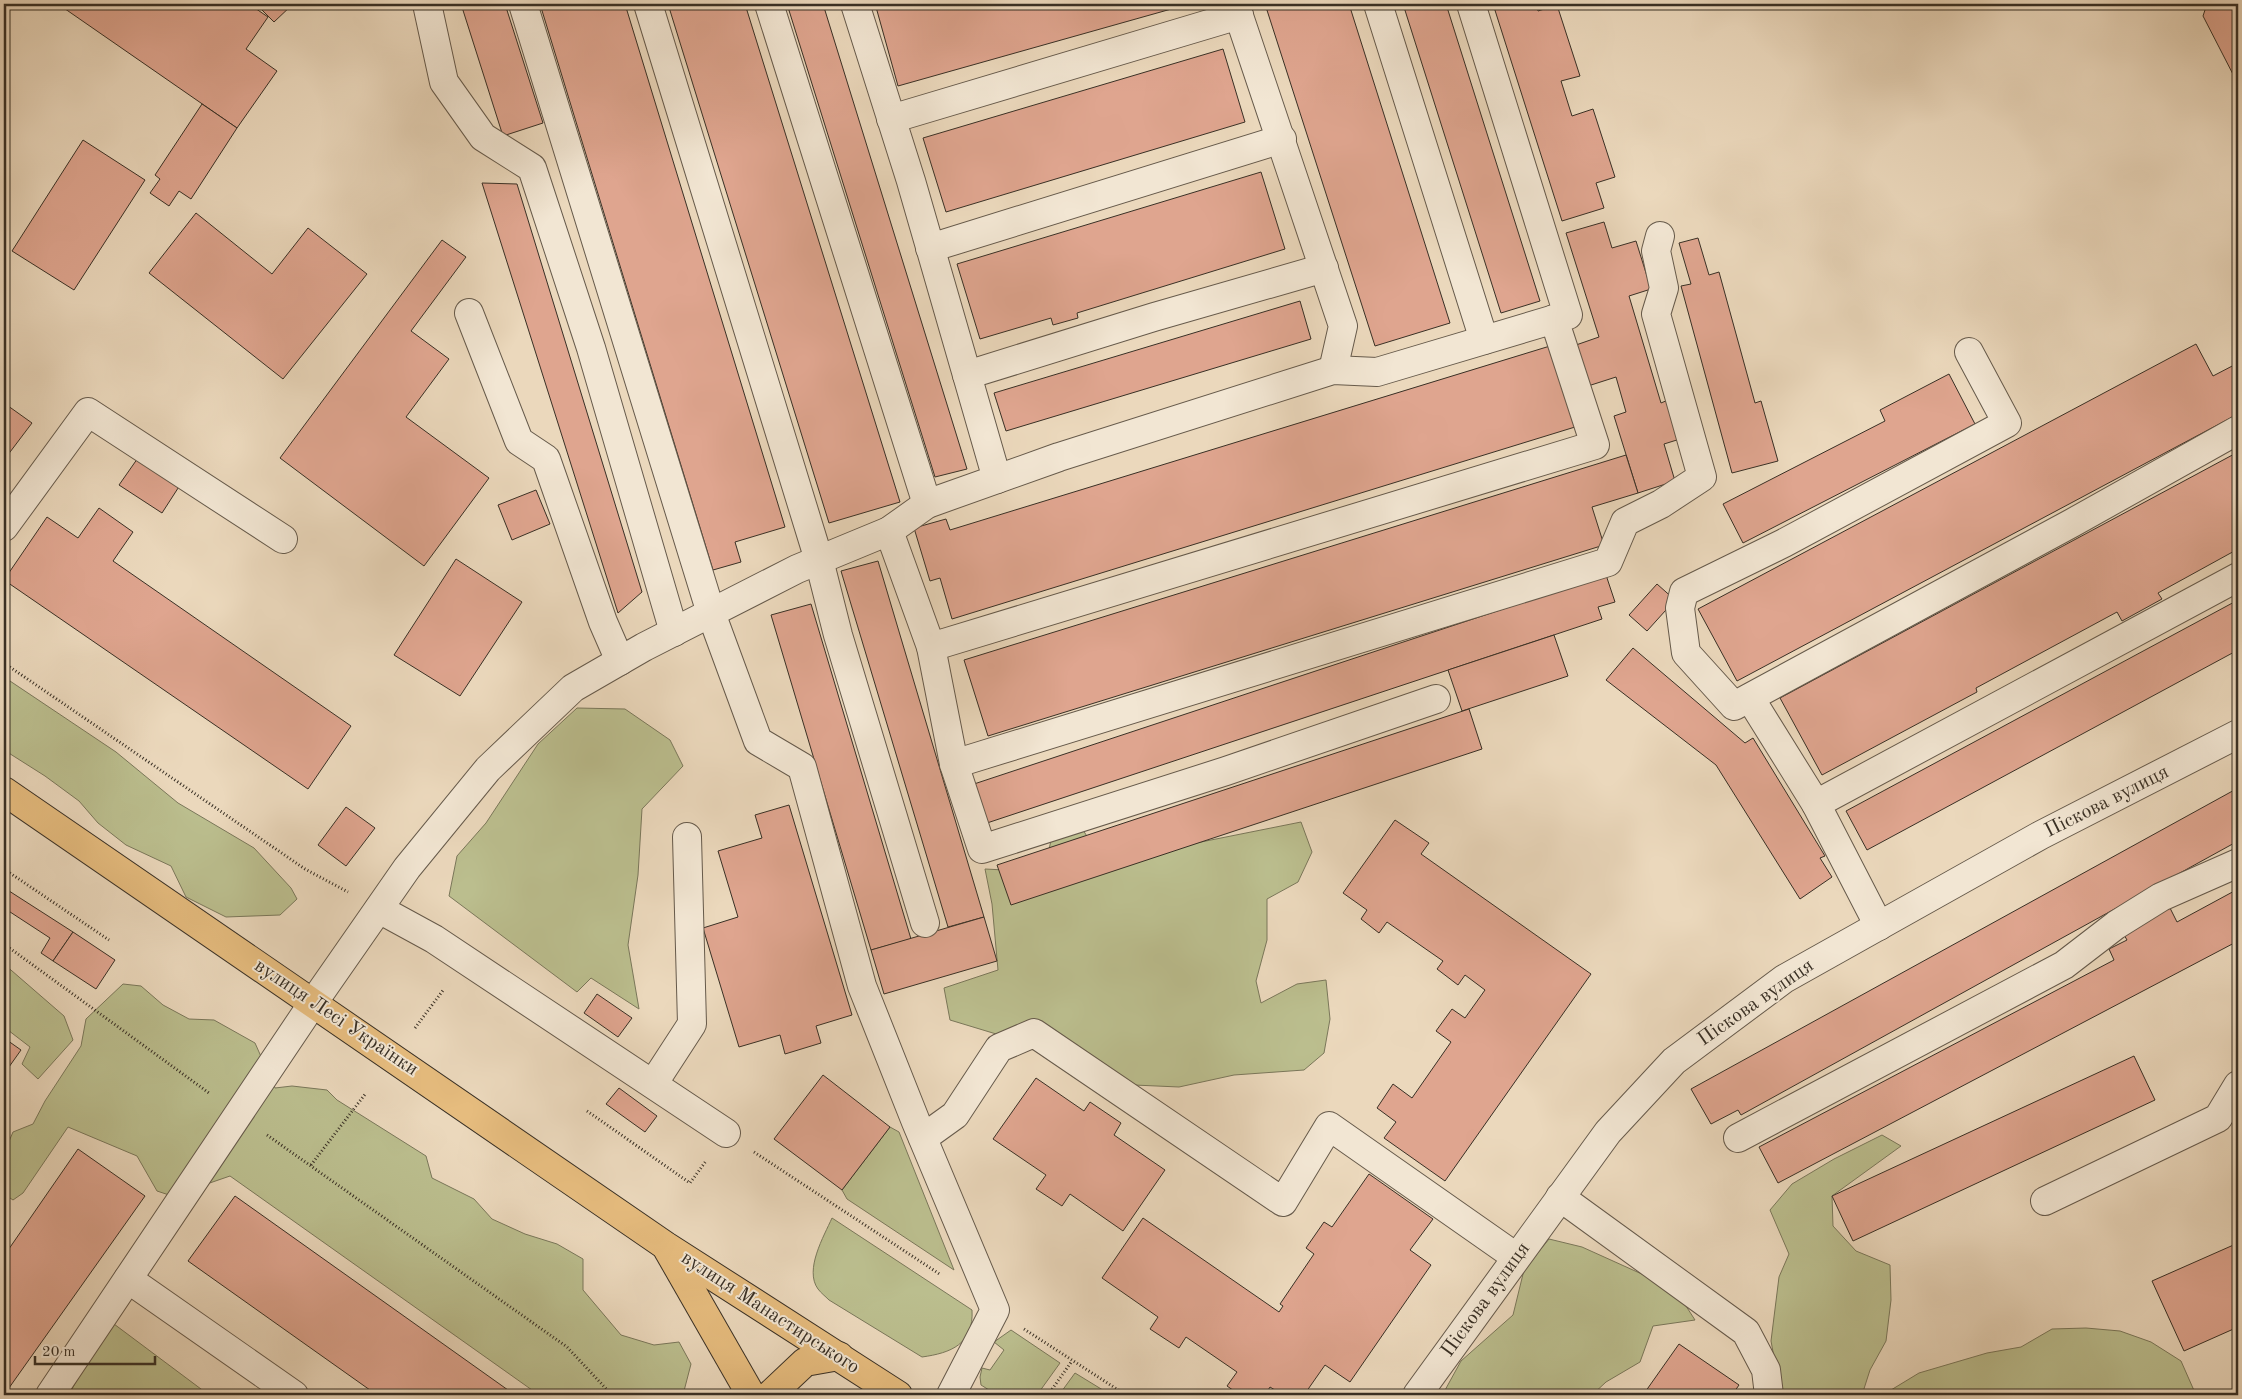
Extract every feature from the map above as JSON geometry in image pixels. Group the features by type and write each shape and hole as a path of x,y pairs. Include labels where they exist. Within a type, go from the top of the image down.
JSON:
{"main road":[{"name":"вулиця Лесі Українки","path":"4,791 666,1246"},
{"name":"вулиця Манастирського","path":"666,1246 898,1395"},
{"path":"666,1246 751,1395"},
{"path":"770,1395 805,1362 839,1356"}],"street":[{"path":"427,4 444,82 483,137 532,168 591,348 674,632"},
{"path":"523,4 711,613 758,740 802,767 862,986 995,1310 951,1395"},
{"path":"648,4 819,560 838,636 925,922"},
{"path":"769,4 927,504"},
{"path":"855,4 930,248 997,479"},
{"path":"1378,4 1484,340"},
{"path":"50,1395 314,1003 408,868 488,769 573,688 674,632 797,569 889,531 927,504 1059,457 1334,370 1377,372 1568,316 1471,4"},
{"path":"891,119 1237,9 1343,326 1334,370"},
{"path":"930,248 1282,139"},
{"path":"954,764 1608,562 1624,522 1661,504 1702,477 1656,314 1664,288 1656,251 1660,236"},
{"path":"967,375 1154,317 1324,268"},
{"path":"469,313 519,441 546,459 603,622 620,661"},
{"path":"931,647 1595,445 1554,319"},
{"path":"1969,352 2007,422 1784,543 1684,592 1680,608 1686,653 1734,706 2063,528 2238,430"},
{"path":"4,527 88,412 283,539"},
{"path":"889,531 931,647 954,764 982,849 1226,771 1436,699"},
{"path":"1816,804 2238,577"},
{"path":"1750,698 1816,804 1880,926"},
{"name":"Піскова вулиця","path":"1417,1395 1516,1256 1608,1132 1674,1061 1784,978 2041,835 2238,734"},
{"path":"653,1084 692,1024 687,837"},
{"path":"1738,1138 2064,965 2116,925 2161,897 2238,862"},
{"path":"380,909 434,939 726,1133"},
{"path":"923,1138 955,1115 999,1048 1034,1033 1283,1202 1329,1126 1516,1256"},
{"path":"2045,1201 2218,1118 2238,1085"},
{"path":"1560,1197 1746,1332 1766,1370 1769,1395"},
{"path":"128,1279 294,1395"}],"path":[{"path":"4,663 305,869 380,909"},
{"path":"4,869 109,940"},
{"path":"4,944 239,1115 567,1347 612,1395"},
{"path":"415,1028 466,960"},
{"path":"311,1166 366,1092"},
{"path":"587,1111 690,1183 726,1133 818,1196 947,1279"},
{"path":"995,1310 1126,1395"},
{"path":"1048,1395 1072,1360"}],"green space":[{"path":"4,677 116,752 178,803 254,848 291,888 297,899 280,915 226,917 186,897 171,866 126,845 98,823 79,801 45,776 4,750"},
{"path":"577,708 625,709 670,740 683,766 642,809 638,875 628,945 639,1009 591,978 577,992 449,896 457,856 486,823 538,744"},
{"path":"1301,822 1312,852 1298,882 1267,899 1267,940 1256,981 1261,1003 1297,984 1326,980 1330,1019 1324,1053 1304,1070 1234,1075 1179,1087 1134,1085 1039,1047 950,1020 944,988 998,970 992,904 985,869 1044,872 1052,836 1080,825 1096,851 1146,853"},
{"path":"4,964 64,1016 73,1040 38,1079 22,1064 30,1047 4,1027"},
{"path":"123,984 141,986 163,1005 189,1019 214,1020 255,1043 275,1088 292,1086 327,1090 337,1100 426,1156 432,1178 474,1199 492,1219 525,1234 557,1244 583,1259 583,1290 621,1335 654,1345 679,1342 691,1364 684,1391 691,1395 539,1395 230,1176 172,1196 157,1191 137,1156 68,1127 23,1193 13,1200 4,1194 4,1153 13,1132 33,1124 45,1101 81,1046 86,1019"},
{"path":"890,1127 899,1132 954,1270 847,1199 842,1190"},
{"path":"1882,1135 1901,1146 1832,1196 1833,1226 1856,1251 1890,1265 1891,1300 1886,1341 1870,1370 1862,1395 1781,1395 1771,1341 1779,1277 1789,1254 1770,1210 1792,1184 1834,1159"},
{"path":"832,1218 972,1310 972,1322 965,1339 959,1345 942,1353 922,1357 829,1300 818,1289 814,1281 813,1272 820,1243"},
{"path":"1549,1239 1582,1247 1675,1289 1695,1320 1653,1326 1640,1362 1606,1382 1592,1395 1445,1395 1444,1392 1461,1361 1513,1315 1524,1270"},
{"path":"114,1324 209,1395 69,1395 91,1352"},
{"path":"2086,1328 2120,1331 2151,1342 2181,1361 2196,1395 2129,1395 2127,1393 2121,1395 1887,1395 1891,1390 1919,1373 1987,1353 2021,1347 2052,1329"},
{"path":"1011,1330 1060,1363 1037,1395 997,1395 981,1385 982,1368 990,1370 1004,1350 994,1342"},
{"path":"1075,1373 1111,1395 1059,1395"}],"building":[{"path":"58,4 249,4 268,17 246,49 277,71 237,128"},
{"path":"256,4 293,4 274,22"},
{"path":"461,4 505,4 543,123 503,136"},
{"path":"540,4 625,4 785,527 735,542 741,562 713,570"},
{"path":"668,4 745,4 900,502 829,523"},
{"path":"787,4 823,4 967,469 935,477"},
{"path":"889,4 1189,4 898,86 876,7"},
{"path":"1265,4 1349,4 1450,323 1375,346"},
{"path":"1403,4 1446,4 1540,301 1501,313"},
{"path":"1493,4 1536,4 1538,11 1557,5 1580,76 1561,81 1572,116 1593,109 1615,177 1596,183 1604,208 1562,221"},
{"path":"2207,4 2238,4 2238,84 2203,16"},
{"path":"1223,49 1245,122 946,212 923,138"},
{"path":"202,104 237,128 191,199 179,191 169,206 150,193 160,179 155,175"},
{"path":"83,140 145,180 74,290 12,251"},
{"path":"1261,172 1285,249 1077,313 1078,318 1053,325 1051,318 980,339 957,264"},
{"path":"482,183 517,184 642,592 618,613"},
{"path":"196,213 272,274 308,228 367,274 283,379 149,273"},
{"path":"1604,222 1612,248 1636,241 1651,289 1629,296 1661,403 1668,400 1680,439 1664,444 1675,481 1638,493 1614,416 1626,412 1616,377 1588,386 1576,345 1599,337 1566,233"},
{"path":"1698,238 1709,275 1719,272 1755,403 1761,401 1778,461 1732,473 1681,286 1691,284 1679,243"},
{"path":"442,240 466,257 411,331 449,359 406,417 489,478 424,566 280,458"},
{"path":"1300,301 1311,339 1006,431 994,393"},
{"path":"2196,344 2213,376 2238,363 2238,414 1737,681 1698,609"},
{"path":"1550,346 1575,427 952,619 940,578 930,581 914,528 946,519 950,530"},
{"path":"1949,374 1975,424 1743,543 1723,504 1885,421 1880,410"},
{"path":"4,403 32,423 4,460"},
{"path":"2238,452 2238,549 2158,593 2162,599 2122,621 2117,612 1976,688 1977,692 1822,775 1780,698"},
{"path":"140,455 182,482 162,513 119,485"},
{"path":"1626,455 1638,493 1592,507 1604,545 988,736 964,660"},
{"path":"536,490 550,524 512,540 498,505"},
{"path":"99,508 133,532 113,561 351,726 308,789 4,580 47,517 78,538"},
{"path":"456,559 522,602 460,696 394,655"},
{"path":"878,561 984,917 948,927 841,571"},
{"path":"1606,575 1615,602 1598,607 1602,619 987,823 974,784"},
{"path":"1657,584 1675,600 1647,631 1629,615"},
{"path":"2238,600 2238,650 1867,850 1846,811"},
{"path":"811,604 911,939 871,950 771,615"},
{"path":"1554,635 1568,676 1462,711 1448,670"},
{"path":"1633,648 1745,743 1753,738 1825,856 1820,858 1832,877 1800,899 1716,765 1606,680"},
{"path":"1469,709 1482,749 1011,905 997,865"},
{"path":"2238,788 2238,841 1741,1115 1738,1110 1711,1124 1691,1089"},
{"path":"789,805 852,1015 816,1026 821,1043 785,1054 780,1035 739,1047 703,928 738,917 718,851 762,838 755,815"},
{"path":"346,807 375,828 346,866 318,845"},
{"path":"1395,820 1429,843 1421,854 1591,974 1445,1181 1384,1138 1396,1122 1377,1108 1393,1084 1412,1098 1451,1042 1436,1031 1452,1009 1465,1018 1485,990 1465,975 1458,985 1437,969 1443,961 1387,922 1379,933 1361,919 1367,910 1343,893"},
{"path":"6,889 73,932 53,961 41,953 50,938 4,908 4,892"},
{"path":"2238,889 2238,941 1778,1183 1759,1147 2114,960 2109,949 2127,940 2123,933 2170,908 2177,922"},
{"path":"984,917 997,961 884,994 871,950"},
{"path":"73,932 115,960 96,989 53,961"},
{"path":"597,994 632,1018 618,1037 584,1013"},
{"path":"4,1038 21,1050 4,1074"},
{"path":"2134,1056 2155,1100 1853,1241 1832,1196"},
{"path":"823,1075 890,1127 842,1190 774,1139"},
{"path":"1036,1078 1084,1111 1090,1102 1121,1123 1114,1135 1165,1170 1123,1231 1070,1194 1062,1206 1036,1189 1046,1175 993,1139"},
{"path":"619,1088 657,1116 645,1132 606,1104"},
{"path":"78,1149 145,1196 4,1395 4,1256"},
{"path":"1369,1174 1433,1219 1410,1250 1431,1265 1350,1382 1325,1365 1304,1395 1283,1395 1270,1387 1265,1395 1240,1395 1227,1386 1237,1372 1186,1337 1179,1348 1150,1329 1158,1317 1102,1278 1143,1218 1279,1312 1283,1306 1280,1304 1314,1254 1306,1248 1324,1222 1332,1227"},
{"path":"235,1196 515,1395 377,1395 188,1261"},
{"path":"2238,1243 2238,1327 2184,1351 2152,1281"},
{"path":"1679,1344 1739,1385 1732,1395 1643,1395"}]}
